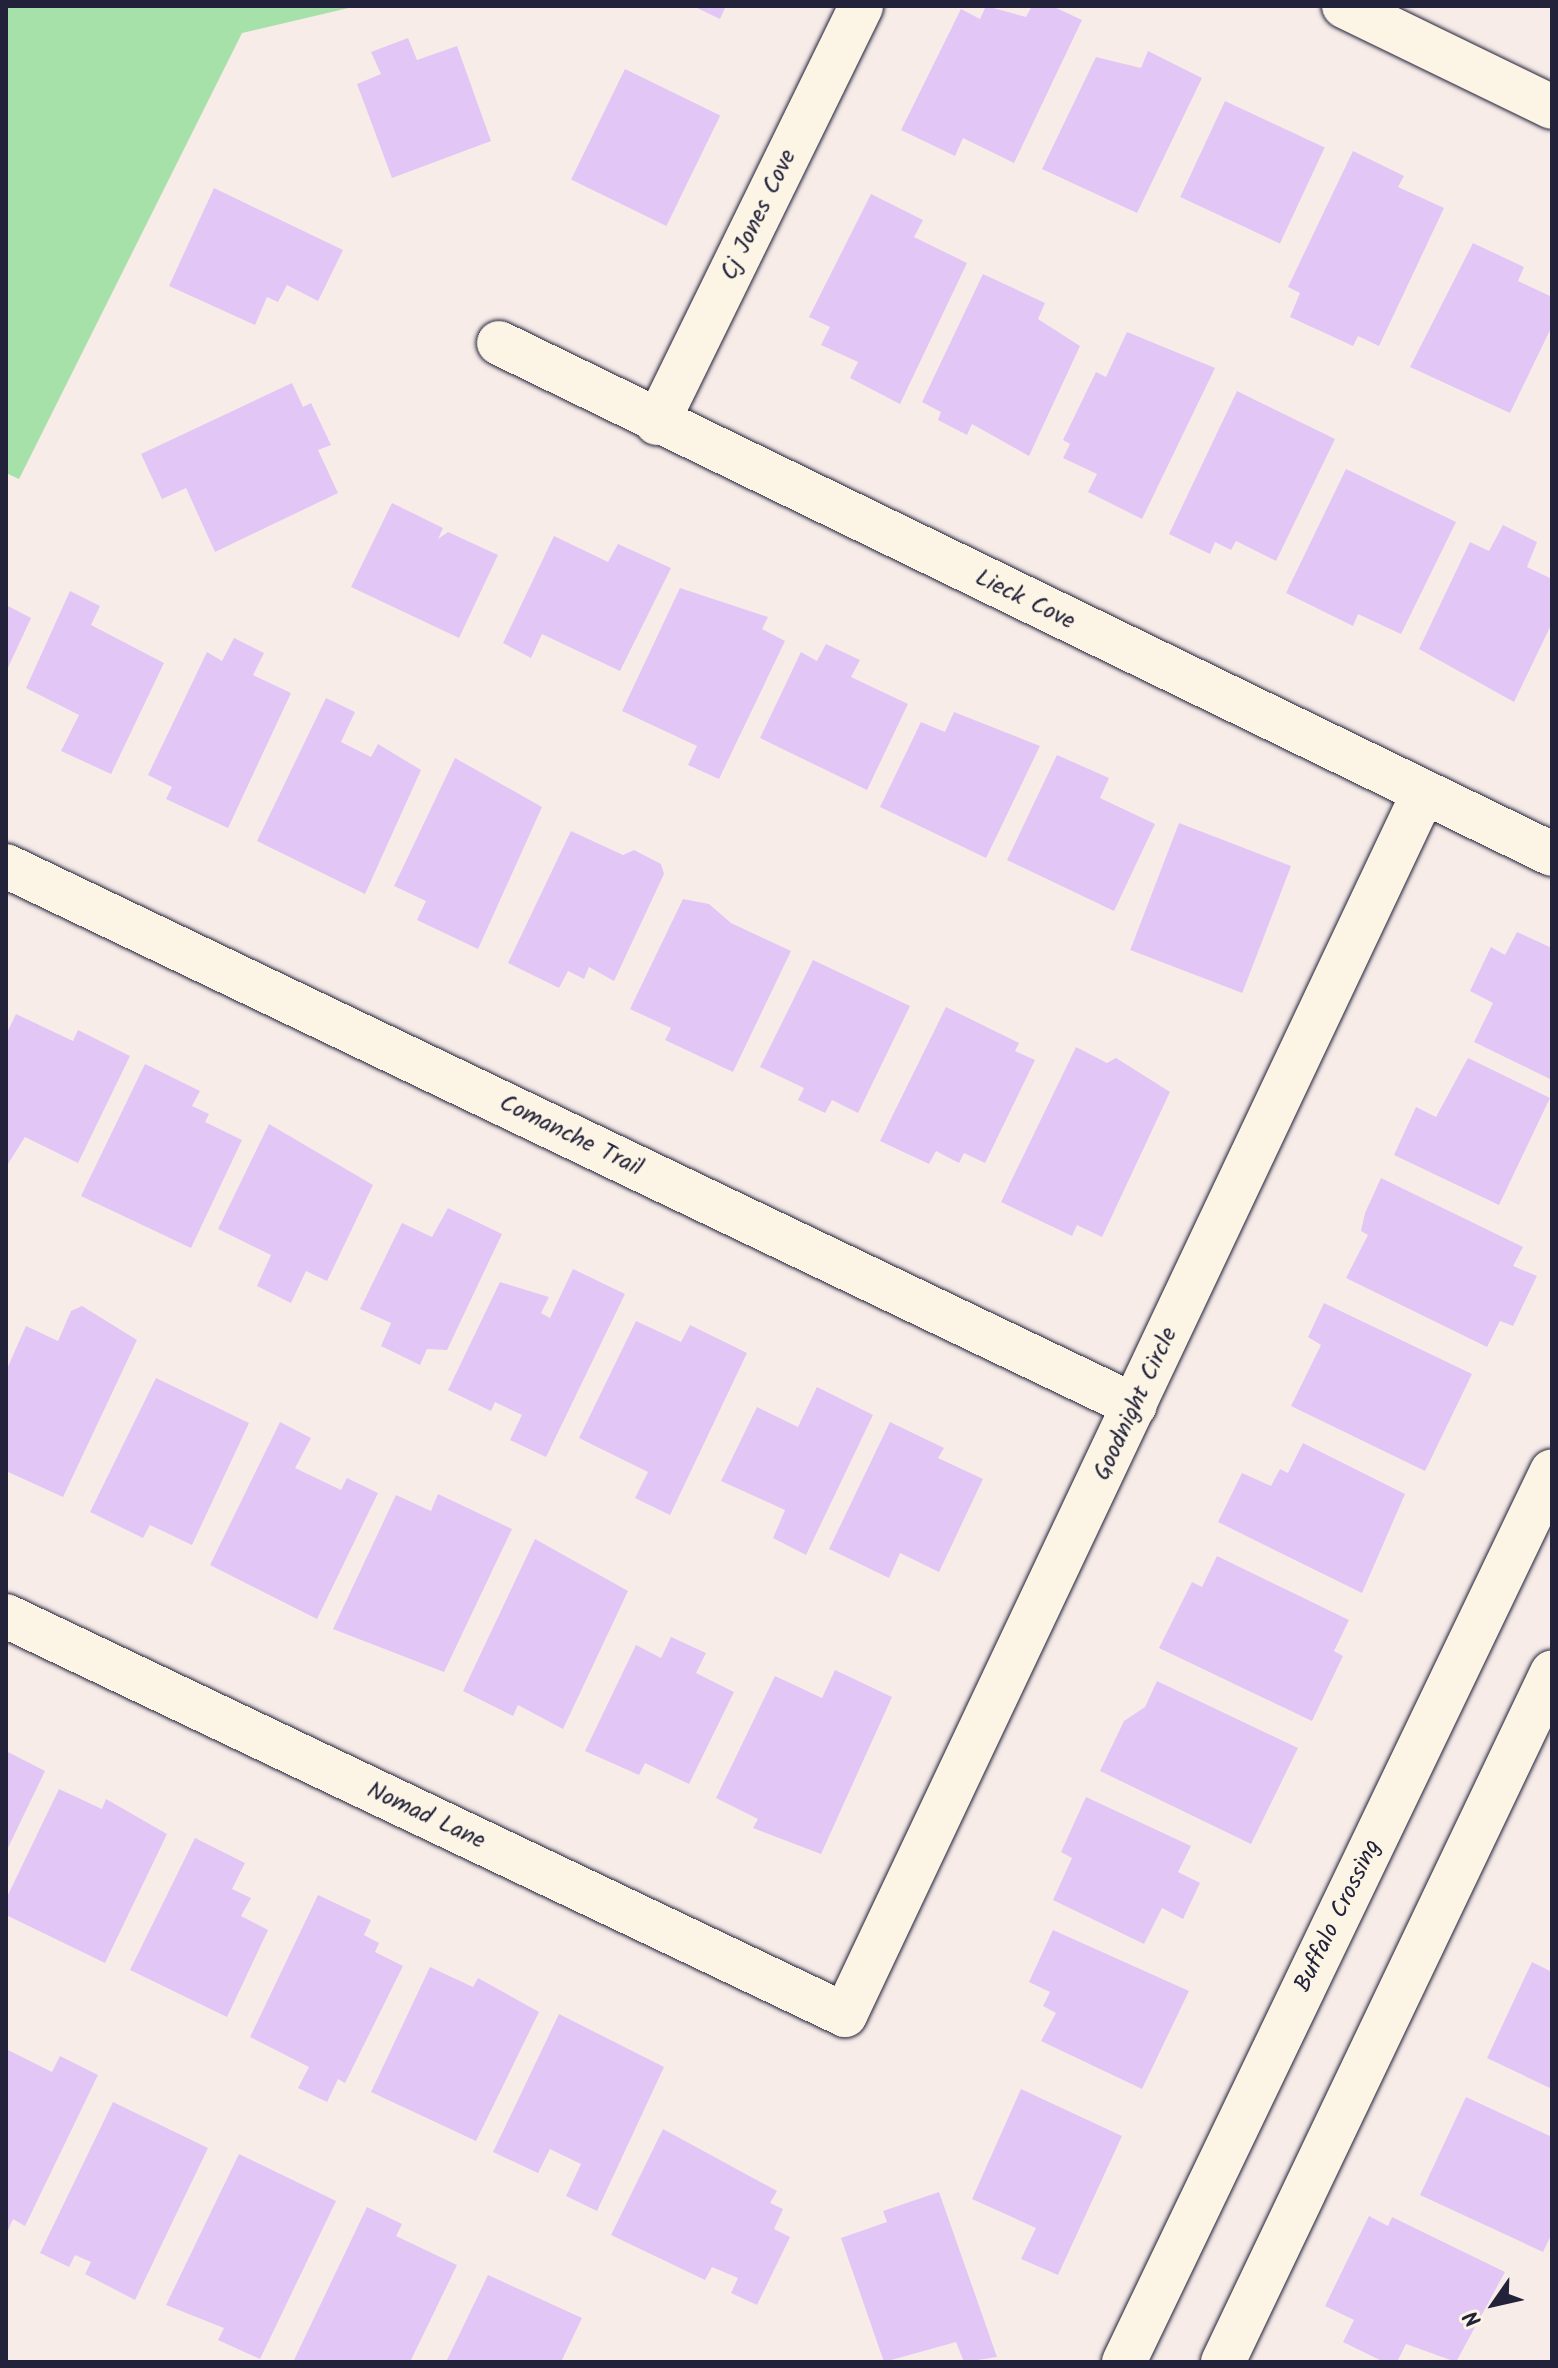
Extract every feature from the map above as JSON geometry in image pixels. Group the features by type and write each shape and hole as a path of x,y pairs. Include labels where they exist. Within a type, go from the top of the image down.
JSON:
{"street":[{"name":"Cj Jones Cove","path":"657,423 861,6"},
{"path":"1344,6 1552,107"},
{"name":"Lieck Cove","path":"499,343 657,423 1552,854"},
{"name":"Goodnight Circle","path":"845,2015 1424,792"},
{"name":"Comanche Trail","path":"6,866 1135,1406"},
{"name":"Buffalo Crossing","path":"1124,2362 1552,1471"},
{"name":"Nomad Lane","path":"6,1616 845,2015"},
{"path":"1223,2362 1552,1673"}],"green space":[{"path":"6,6 357,6 242,33 19,479 6,473"}],"building":[{"path":"693,6 726,6 720,19"},
{"path":"986,6 1026,17 1032,6 1052,6 1082,20 1014,163 963,138 955,156 901,130 961,9 980,19"},
{"path":"408,38 417,60 457,46 491,141 392,178 357,84 381,74 371,52"},
{"path":"1148,51 1202,78 1137,213 1042,169 1096,57 1141,68"},
{"path":"625,69 720,115 666,226 571,180"},
{"path":"1225,101 1325,147 1280,244 1180,197"},
{"path":"1353,151 1404,176 1398,187 1444,208 1379,346 1358,336 1353,346 1290,317 1300,293 1288,287"},
{"path":"214,188 343,250 318,301 287,285 278,302 267,297 255,325 169,286"},
{"path":"871,194 923,220 914,237 967,263 900,404 850,378 858,362 821,345 830,327 809,317"},
{"path":"1473,243 1524,267 1518,281 1552,297 1552,326 1510,413 1410,367"},
{"path":"983,274 1045,303 1038,319 1080,346 1029,456 972,424 967,435 938,420 941,412 922,402"},
{"path":"1127,332 1215,368 1142,519 1088,492 1097,474 1063,458 1070,444 1063,440 1096,372 1106,377"},
{"path":"292,383 303,407 311,403 331,445 318,450 338,493 215,552 186,488 162,499 141,454"},
{"path":"1237,391 1335,439 1276,561 1236,541 1231,550 1215,542 1210,554 1169,534"},
{"path":"1346,469 1456,522 1401,634 1358,614 1353,626 1286,593"},
{"path":"392,503 443,528 438,539 448,532 498,555 459,638 351,587"},
{"path":"1503,525 1537,542 1527,567 1552,579 1552,623 1514,702 1419,649 1470,542 1489,551"},
{"path":"554,536 608,562 618,544 671,568 620,671 542,634 531,658 503,643"},
{"path":"680,588 768,617 762,629 785,641 719,779 688,765 697,746 622,711"},
{"path":"70,591 100,606 91,625 164,663 111,774 61,751 79,715 26,688"},
{"path":"6,605 31,618 6,672"},
{"path":"234,638 264,653 253,675 291,693 228,828 166,799 172,787 148,775 207,652 222,661"},
{"path":"826,644 860,660 851,677 908,704 867,790 760,738 801,652 817,661"},
{"path":"326,698 355,712 341,742 371,757 378,744 421,770 365,894 257,841"},
{"path":"954,712 1040,746 986,858 880,807 921,722 945,732"},
{"path":"1057,755 1109,778 1100,798 1155,824 1114,911 1007,860"},
{"path":"455,758 542,807 478,949 417,920 426,901 394,886"},
{"path":"1179,823 1291,866 1242,993 1130,950"},
{"path":"571,831 623,855 634,850 661,864 664,874 614,981 589,967 584,979 568,971 559,988 508,963"},
{"path":"683,899 709,904 731,923 791,951 733,1072 665,1040 671,1028 630,1009"},
{"path":"1517,932 1552,948 1552,1080 1474,1042 1493,1003 1470,991 1491,947 1505,955"},
{"path":"813,960 910,1006 858,1113 832,1100 825,1113 798,1100 804,1088 760,1067"},
{"path":"946,1007 1019,1043 1015,1051 1035,1060 985,1163 964,1153 959,1163 936,1151 929,1164 880,1141"},
{"path":"16,1014 73,1041 78,1030 130,1056 78,1163 25,1137 6,1167 6,1035"},
{"path":"1076,1047 1107,1063 1116,1058 1170,1092 1102,1237 1077,1225 1072,1236 1001,1202"},
{"path":"1468,1058 1550,1098 1499,1205 1394,1155 1416,1107 1436,1117"},
{"path":"145,1064 200,1091 192,1106 209,1114 205,1122 242,1140 191,1248 81,1196"},
{"path":"269,1124 373,1185 327,1281 306,1271 291,1303 257,1286 271,1255 218,1229"},
{"path":"1381,1178 1523,1247 1513,1266 1537,1276 1513,1326 1500,1321 1487,1347 1346,1278 1368,1235 1361,1231 1365,1213"},
{"path":"448,1208 502,1234 447,1350 427,1349 420,1365 381,1346 391,1323 360,1309 402,1223 432,1237"},
{"path":"573,1269 625,1294 546,1457 510,1440 522,1415 495,1402 491,1411 448,1390 500,1282 549,1297 541,1313 550,1318"},
{"path":"1324,1303 1472,1374 1425,1471 1291,1406 1321,1345 1308,1337"},
{"path":"82,1306 137,1340 63,1497 6,1471 6,1371 26,1326 58,1341 71,1311"},
{"path":"636,1321 681,1342 690,1325 747,1353 670,1515 635,1498 648,1472 579,1438"},
{"path":"156,1378 249,1423 192,1545 150,1525 143,1538 90,1512"},
{"path":"817,1387 873,1415 806,1555 773,1538 785,1510 721,1481 757,1407 798,1427"},
{"path":"280,1422 311,1438 295,1468 341,1490 347,1478 378,1493 317,1619 210,1565"},
{"path":"890,1422 944,1448 938,1458 983,1479 939,1572 900,1553 889,1578 829,1549"},
{"path":"1303,1443 1405,1494 1362,1593 1218,1522 1242,1473 1271,1486 1280,1469 1288,1473"},
{"path":"438,1494 512,1529 444,1672 333,1629 396,1495 431,1511"},
{"path":"535,1539 628,1591 563,1729 518,1705 513,1716 463,1691"},
{"path":"1217,1556 1349,1620 1334,1651 1343,1656 1312,1721 1159,1648 1192,1582 1202,1587"},
{"path":"671,1637 706,1653 696,1673 734,1692 689,1784 645,1763 639,1775 585,1751 636,1645 661,1658"},
{"path":"835,1670 892,1697 821,1854 753,1828 758,1819 716,1798 775,1676 822,1698"},
{"path":"1157,1681 1298,1748 1251,1844 1100,1771 1124,1721 1145,1707"},
{"path":"6,1751 45,1771 6,1852"},
{"path":"59,1789 102,1809 106,1799 167,1834 105,1963 6,1915 6,1899"},
{"path":"1086,1797 1191,1846 1178,1872 1200,1883 1183,1919 1162,1908 1144,1944 1053,1900 1072,1858 1061,1852"},
{"path":"195,1838 245,1863 232,1889 251,1898 241,1916 268,1930 227,2017 130,1970"},
{"path":"318,1895 371,1920 364,1935 379,1943 375,1952 403,1966 345,2083 338,2079 327,2102 298,2088 309,2067 250,2037"},
{"path":"1053,1930 1189,1991 1142,2089 1041,2041 1056,2013 1043,2006 1050,1992 1029,1982"},
{"path":"1532,1962 1552,1972 1552,2089 1487,2058"},
{"path":"430,1967 473,1987 478,1978 539,2012 476,2141 371,2092"},
{"path":"559,2014 664,2067 597,2211 566,2196 581,2164 550,2149 538,2173 493,2152"},
{"path":"6,2049 52,2072 60,2056 98,2075 25,2226 13,2219 6,2235"},
{"path":"1021,2089 1122,2136 1058,2275 1021,2259 1036,2228 972,2199"},
{"path":"1466,2097 1552,2137 1552,2233 1543,2252 1420,2195"},
{"path":"113,2102 208,2148 135,2300 85,2274 91,2262 75,2255 69,2267 40,2253"},
{"path":"663,2129 777,2191 770,2203 783,2209 774,2229 790,2237 757,2305 731,2293 738,2278 712,2267 705,2280 611,2235"},
{"path":"239,2154 336,2201 260,2359 218,2340 224,2328 166,2305"},
{"path":"939,2192 997,2357 964,2362 956,2342 884,2362 841,2238 887,2222 883,2211"},
{"path":"367,2207 402,2224 396,2236 457,2265 410,2362 293,2362"},
{"path":"1369,2216 1388,2226 1392,2217 1505,2272 1456,2362 1406,2344 1397,2362 1384,2362 1343,2342 1354,2320 1325,2306"},
{"path":"488,2275 582,2318 561,2362 446,2362"}]}
